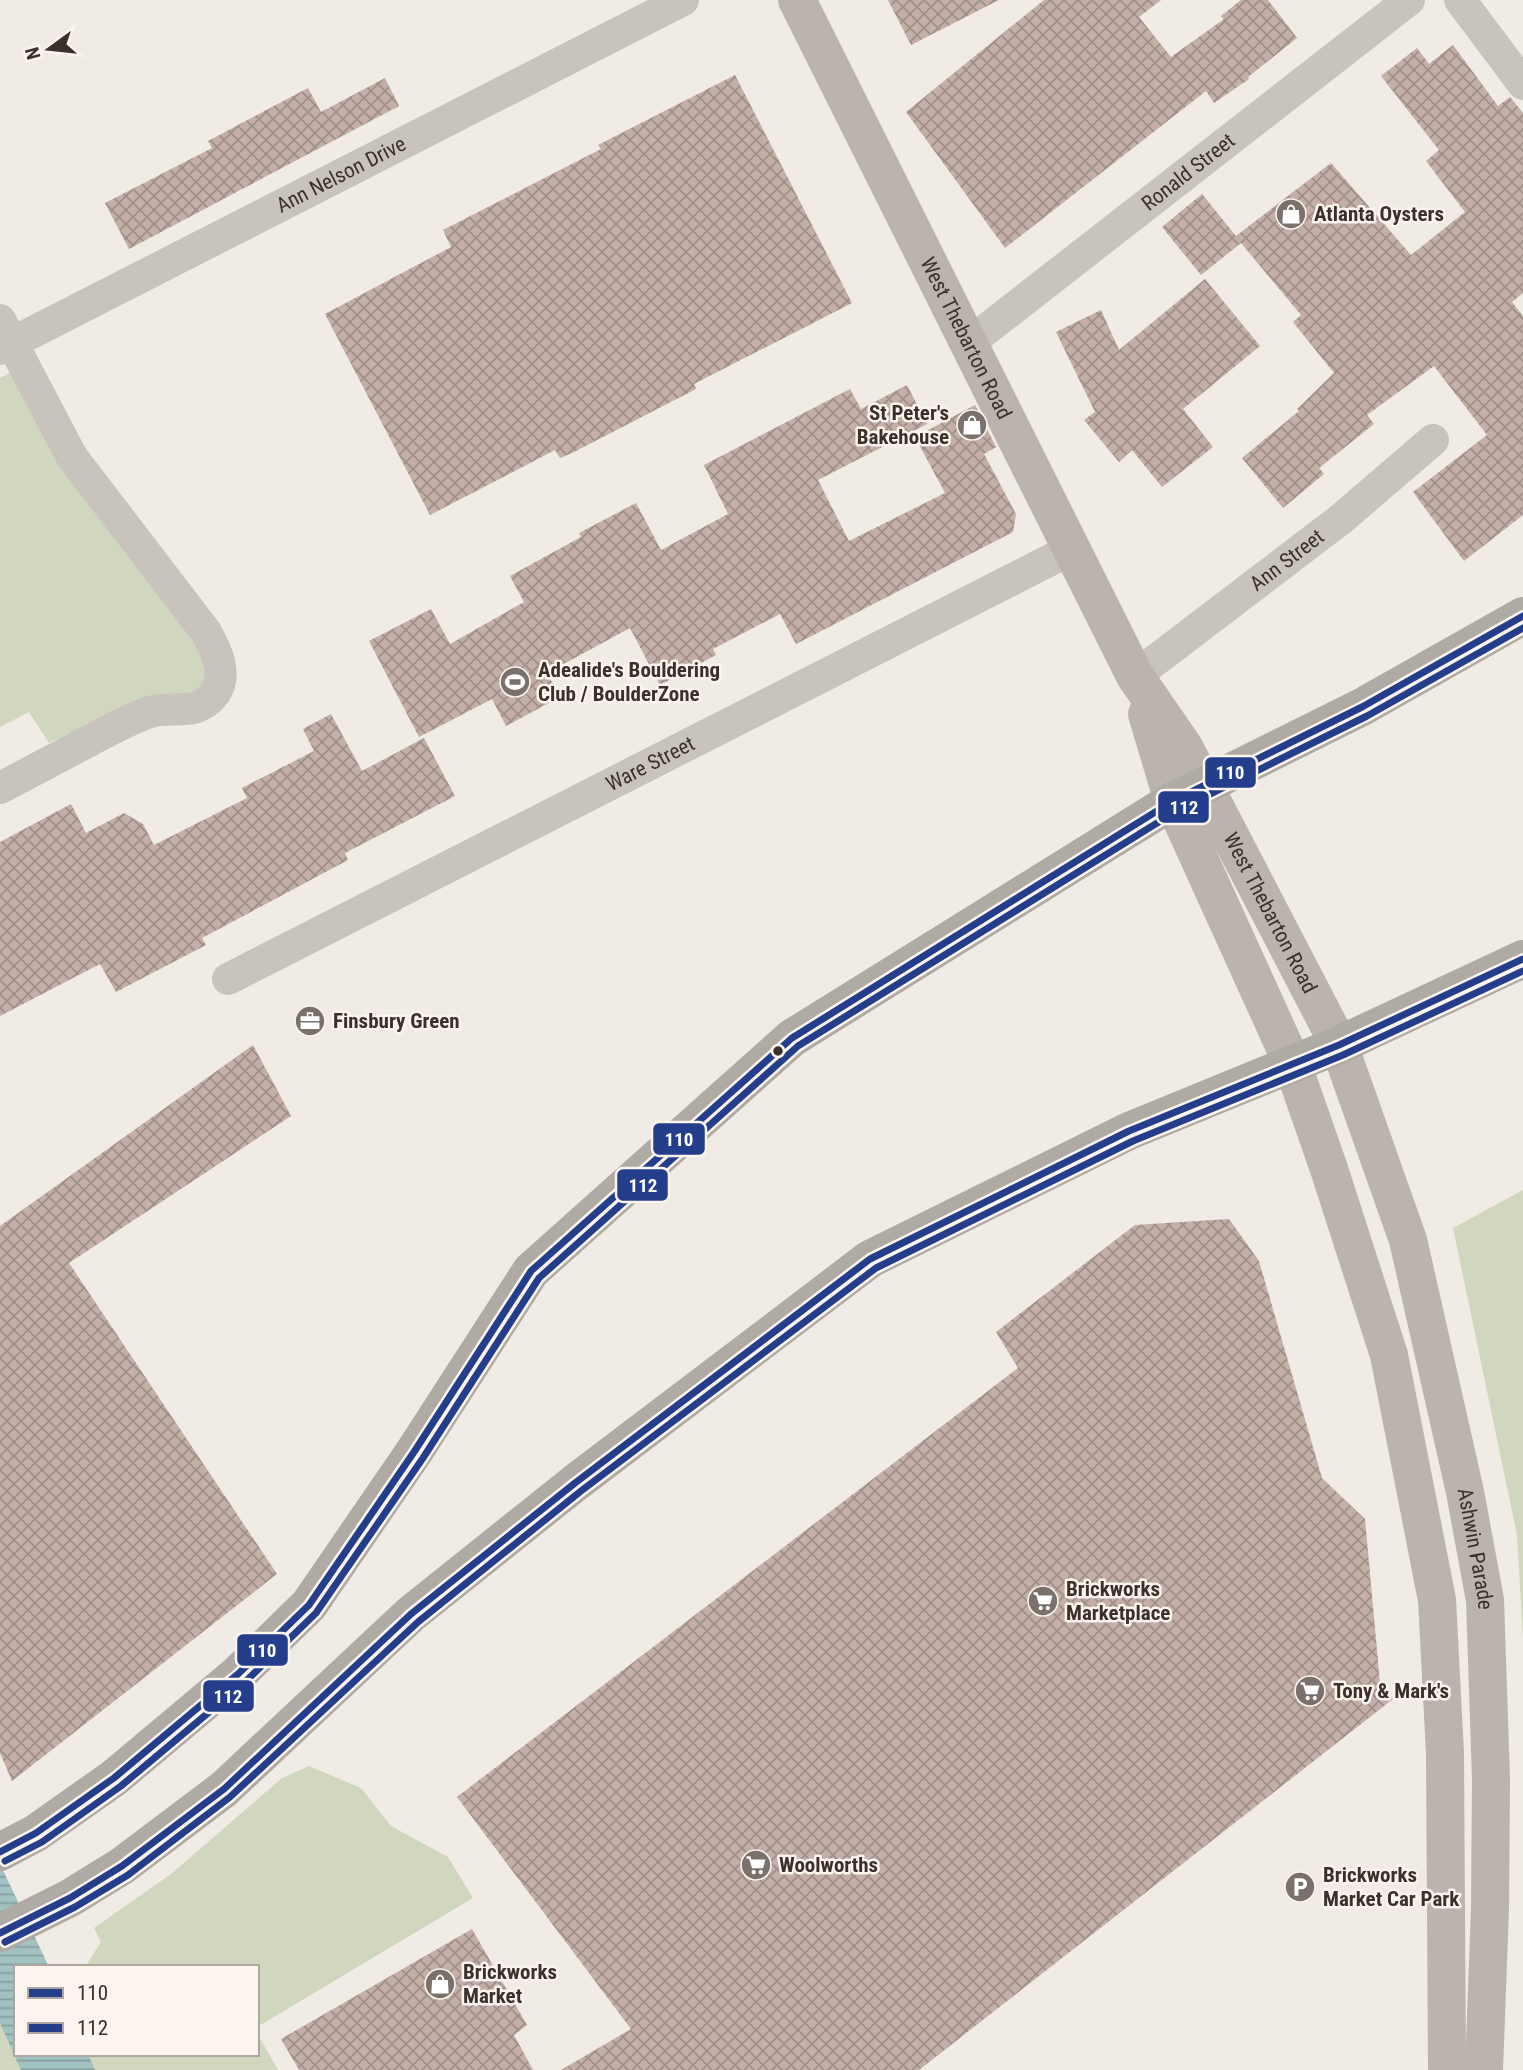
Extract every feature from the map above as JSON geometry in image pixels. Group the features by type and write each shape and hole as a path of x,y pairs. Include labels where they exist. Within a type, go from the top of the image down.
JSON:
{"highway":[{"path":"10,1847 114,1778 238,1674 309,1605 414,1451 531,1271 792,1038 1189,793 1362,707 1523,616"},
{"path":"0,1933 70,1898 122,1866 224,1789 411,1614 586,1475 870,1259 1129,1131 1339,1045 1523,959"}],"street":[{"name":"Ann Nelson Drive","path":"4,338 683,0"},
{"name":"West Thebarton Road","path":"797,0 1135,676 1189,793 1292,1063"},
{"name":"Ronald Street","path":"969,342 1409,0"},
{"path":"1460,0 1523,84"},
{"path":"0,788 140,716 153,711 186,710 206,702 215,693 220,675 220,659 206,632 72,457 4,338"},
{"name":"Ann Street","path":"1135,676 1341,519 1433,440"},
{"name":"Ware Street","path":"228,979 1072,549"},
{"name":"West Thebarton Road","path":"1189,793 1339,1045"},
{"name":"Ashwin Parade","path":"1339,1045 1408,1240 1465,1492 1485,1600 1491,1792 1484,2070"},
{"path":"1292,1063 1389,1355 1437,1600 1445,1743 1447,2070"}],"green space":[{"path":"13,371 187,623 210,677 193,696 145,698 49,743 29,712 0,727 0,378"},
{"path":"1523,1190 1523,1636 1517,1535 1453,1228"},
{"path":"309,1766 361,1788 391,1826 448,1857 473,1898 259,2026 259,1965 86,1965 101,1942 94,1928 171,1874 282,1778"},
{"path":"0,1986 14,2056 259,2056 259,2037 278,2070 0,2070"}],"water":[{"path":"0,1864 48,1965 14,1965 14,2054 0,2023"},
{"path":"15,2056 89,2056 95,2070 21,2070"}],"building":[{"path":"888,0 999,0 911,45"},
{"path":"1044,0 1161,0 1139,17 1171,57 1224,19 1221,16 1241,0 1268,0 1297,38 1248,77 1249,79 1214,103 1206,91 1005,248 906,112"},
{"path":"1453,45 1498,106 1510,97 1523,113 1523,293 1512,302 1523,316 1523,515 1464,561 1413,492 1487,435 1434,366 1367,415 1374,424 1319,468 1324,474 1283,508 1242,458 1299,411 1297,409 1334,373 1293,322 1301,315 1241,243 1201,275 1162,227 1202,194 1236,236 1331,163 1411,255 1465,212 1426,161 1439,150 1381,76 1417,48 1429,64"},
{"path":"735,75 852,303 694,384 696,389 572,453 560,458 555,450 430,515 325,314 451,247 443,230 601,149 598,145"},
{"path":"385,78 399,106 129,249 105,203 212,148 208,141 308,88 321,112"},
{"path":"1205,279 1260,346 1183,409 1213,447 1162,487 1132,450 1119,462 1084,420 1095,412 1056,332 1101,310 1119,350"},
{"path":"907,385 927,424 818,480 849,541 945,493 915,437 975,405 996,447 984,454 1016,514 1013,532 796,644 780,614 713,649 716,655 660,685 630,628 547,673 560,697 506,726 492,699 419,737 369,641 431,609 450,644 524,602 510,576 581,537 579,533 636,503 661,550 728,514 704,465 850,389 861,409"},
{"path":"331,714 362,771 424,738 455,796 345,853 348,860 202,938 206,945 116,992 100,964 0,1016 0,842 71,804 86,833 124,813 143,824 154,845 247,798 242,788 314,751 303,729"},
{"path":"253,1045 291,1116 69,1263 277,1574 12,1781 0,1753 0,1226"},
{"name":"Brickworks Marketplace","path":"1229,1219 1259,1261 1322,1478 1365,1519 1380,1683 1393,1699 919,2070 561,2070 631,2029 457,1797 1018,1368 996,1332 1135,1225"},
{"name":"Brickworks Market","path":"472,1929 527,2025 514,2035 533,2070 299,2070 281,2039"}],"transit line":[{"name":"110","path":"0,1852 36,1833 114,1778 238,1674 309,1605 414,1452 531,1271 792,1038 1173,801 1362,707 1523,616"},
{"name":"112","path":"5,1861 42,1842 121,1786 245,1682 316,1613 423,1458 539,1278 798,1046 1178,810 1367,716 1523,628"},
{"name":"110","path":"0,1933 70,1898 122,1866 224,1789 411,1614 575,1483 870,1259 1129,1131 1339,1045 1523,959"},
{"name":"112","path":"5,1942 75,1907 128,1875 230,1797 418,1622 581,1491 876,1268 1133,1141 1343,1055 1523,971"}],"place":[{"name":"Atlanta Oysters","path":"1291,214"},
{"name":"St Peter's Bakehouse","path":"972,425"},
{"name":"Adealide's Bouldering Club / BoulderZone","path":"515,682"},
{"name":"Finsbury Green","path":"310,1021"},
{"name":"Brickworks Marketplace","path":"1043,1601"},
{"name":"Tony & Mark's","path":"1310,1691"},
{"name":"Woolworths","path":"756,1865"},
{"name":"Brickworks Market Car Park","path":"1300,1887"},
{"name":"Brickworks Market","path":"440,1984"}]}
